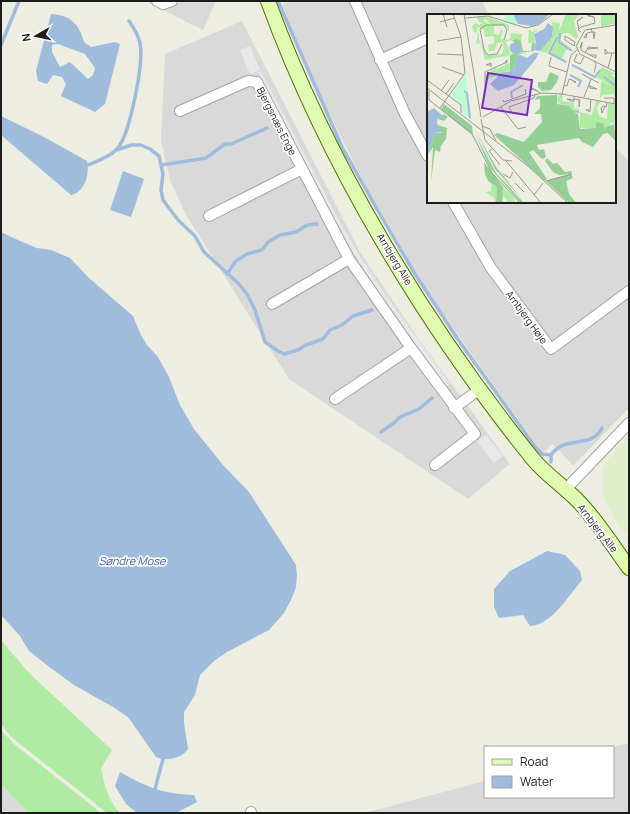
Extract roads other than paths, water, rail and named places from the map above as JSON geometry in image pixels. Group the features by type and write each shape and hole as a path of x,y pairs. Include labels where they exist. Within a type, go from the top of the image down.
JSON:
{"street":[{"path":"156,1 163,4 172,1"},
{"name":"Arnbjerg Alle","path":"268,1 300,78 342,166 381,237 429,317 480,389 534,460 566,489 588,512 629,568"},
{"path":"355,1 405,114 427,154"},
{"path":"380,60 427,38"},
{"name":"Bjergsnæs Enge","path":"180,111 248,81 257,82 350,259 411,348 454,408 475,434 435,465"},
{"path":"209,216 302,170"},
{"name":"Arnbjerg Høje","path":"454,203 491,268 551,349 629,291"},
{"path":"272,304 350,259"},
{"path":"335,399 411,348"},
{"path":"454,408 480,389"},
{"path":"566,489 629,423"}],"water":[{"path":"51,14 64,16 77,25 84,42 91,47 115,42 120,44 105,104 95,112 61,96 66,84 62,77 53,75 47,84 38,81 36,71","holes":["58,44 85,54 95,68 93,75 88,79 70,62 60,67 52,52 52,45"]},
{"path":"1,116 44,137 87,161 87,177 80,191 71,195 1,135"},
{"path":"123,171 144,179 131,217 110,210"},
{"name":"Søndre Mose","path":"1,232 37,248 51,250 70,258 89,278 133,316 141,335 147,345 158,357 169,377 180,405 194,429 223,465 249,492 296,565 296,587 284,613 269,630 227,652 214,661 200,675 195,695 184,712 188,749 178,757 165,759 156,757 128,717 74,685 29,651 20,636 1,615"},
{"path":"547,551 565,555 580,571 582,580 553,615 538,624 530,626 523,615 499,618 494,607 494,589 510,571"},
{"path":"120,772 155,789 173,793 194,795 197,802 176,813 137,813 126,804 115,786"}],"waterway":[{"path":"1,45 19,1"},
{"path":"278,1 342,147 415,274 457,338 536,448 542,454 551,455 551,462"},
{"path":"88,165 107,157 114,152 122,141 127,129 135,98 141,52 138,37 129,21"},
{"path":"162,165 206,158 225,144 231,144 267,128"},
{"path":"117,150 131,145 141,145 150,149 159,156 163,174 161,190 163,200 178,220 195,236 204,252 238,283 247,294 255,310 265,342 278,351 284,354 298,350 306,345 323,339 330,330 342,325 353,316 372,310"},
{"path":"227,274 236,261 247,254 262,250 268,242 280,235 296,232 307,225 317,224"},
{"path":"381,432 400,417 419,409 432,398"},
{"path":"551,455 564,445 592,439 602,428"},
{"path":"155,789 163,759"}]}
